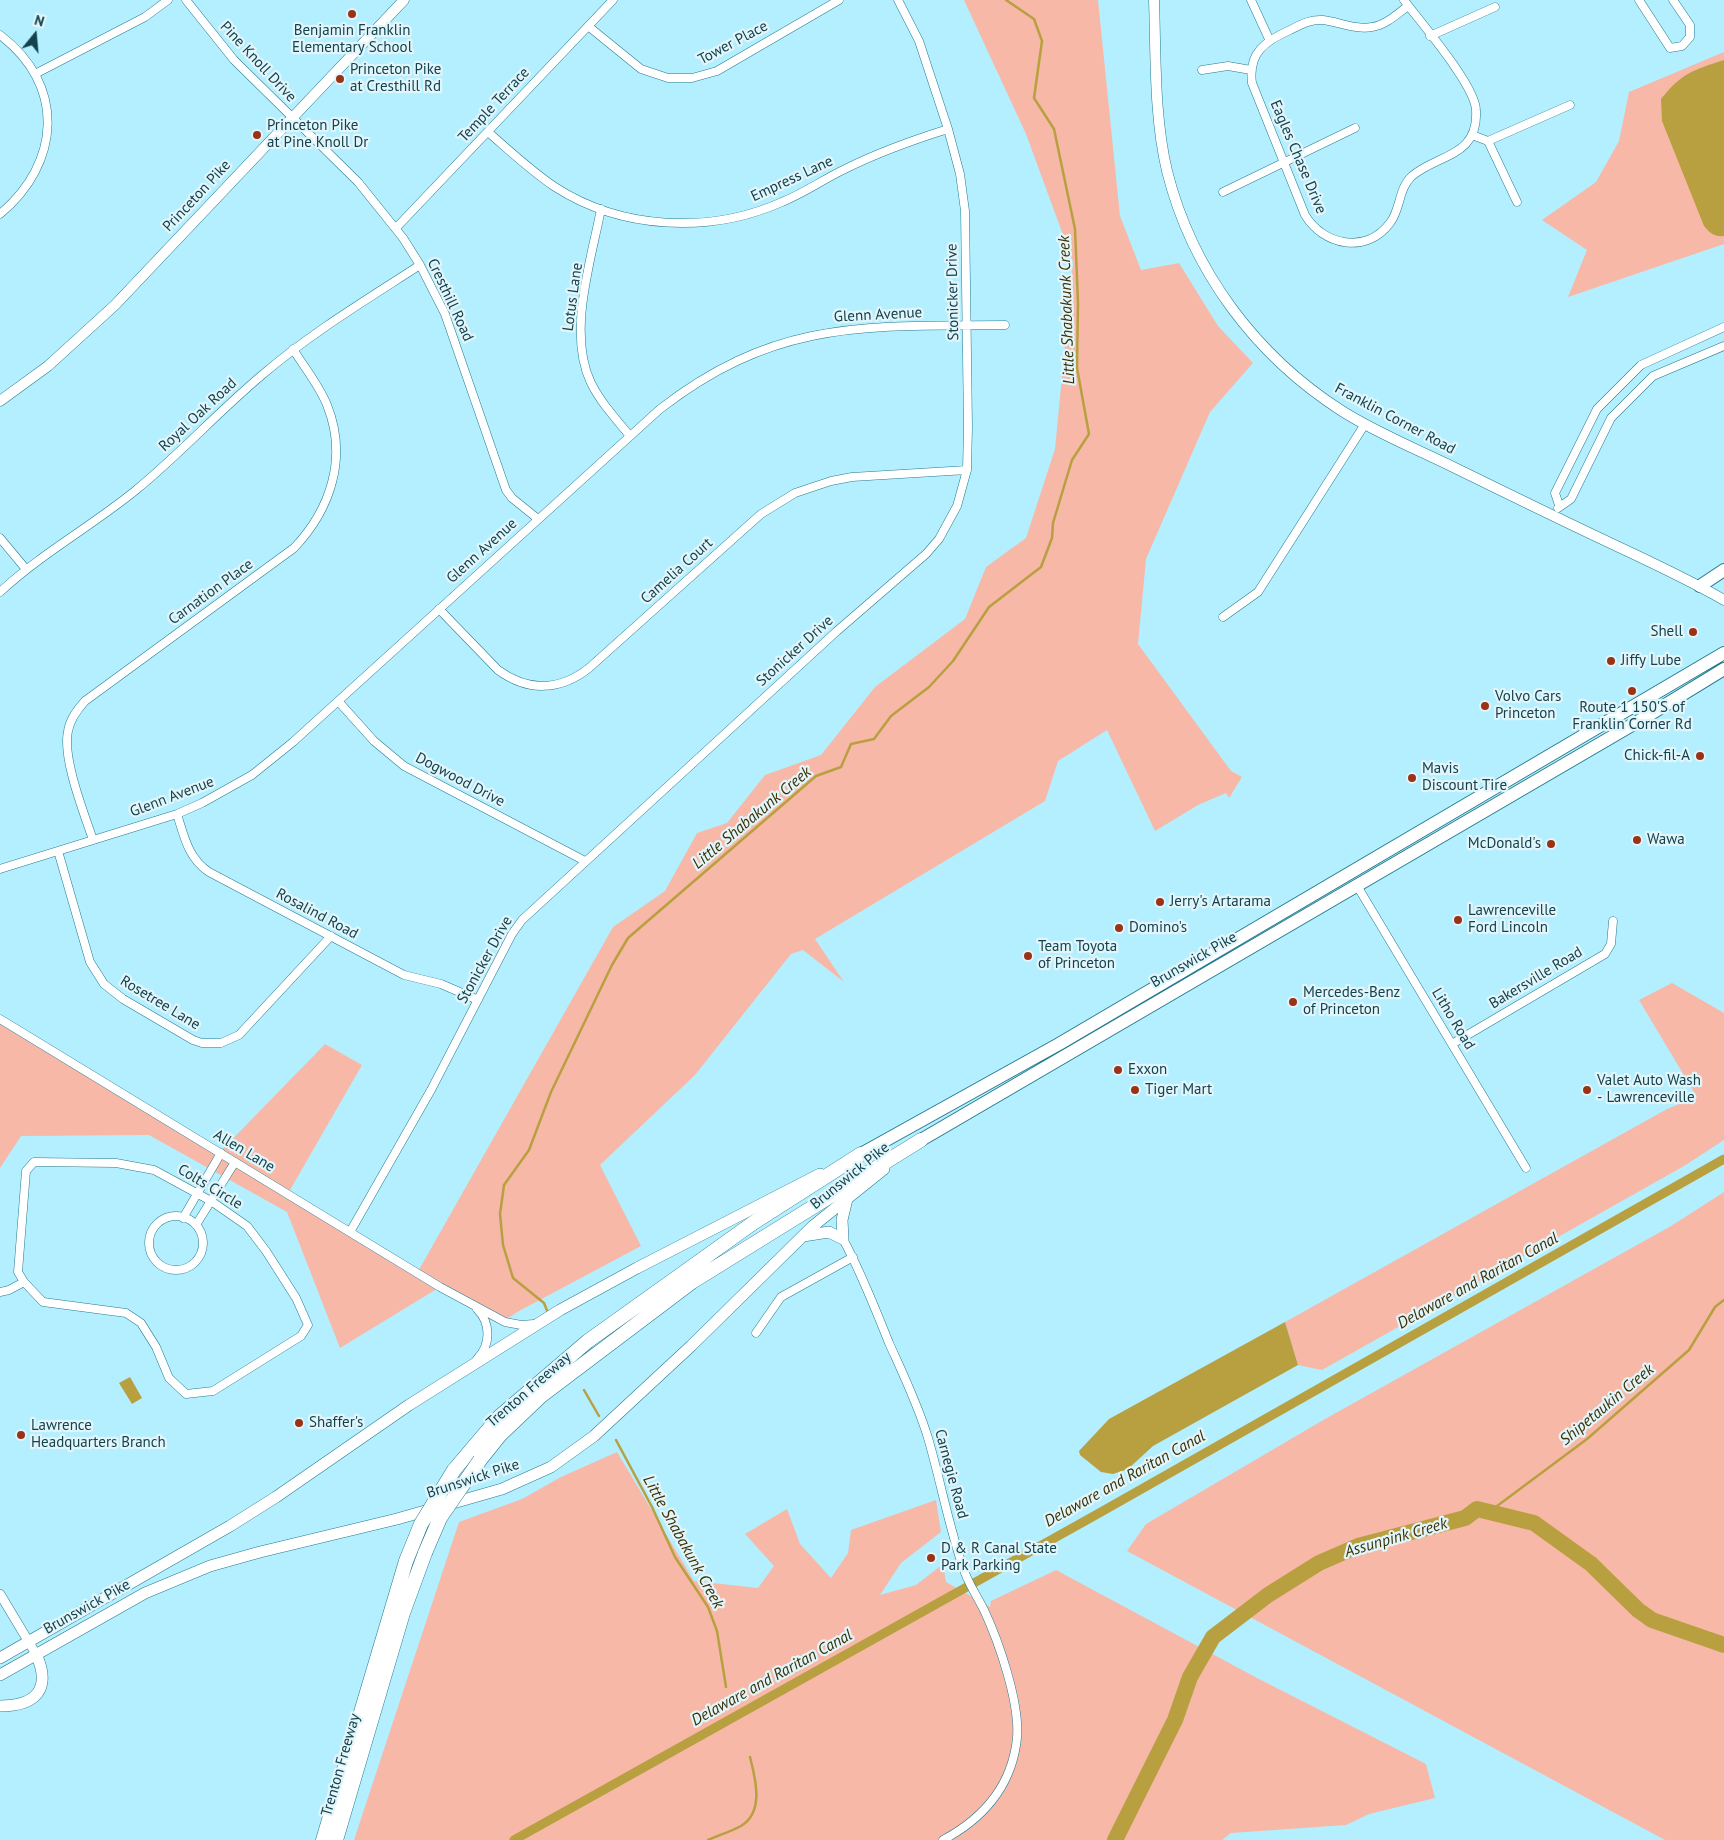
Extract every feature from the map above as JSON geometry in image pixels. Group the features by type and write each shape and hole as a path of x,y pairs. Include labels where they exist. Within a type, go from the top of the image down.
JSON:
{"highway":[{"path":"1700,586 1724,570"},
{"name":"Brunswick Pike","path":"861,1154 1059,1044 1724,653"},
{"name":"Brunswick Pike","path":"921,1140 1356,884 1644,718 1724,669"},
{"name":"Trenton Freeway","path":"336,1840 403,1613 425,1553 440,1518 480,1460 500,1435 542,1396 692,1282 921,1140"},
{"name":"Trenton Freeway","path":"323,1840 406,1561 421,1524 454,1470 499,1417 588,1340 753,1223 861,1154"}],"main road":[{"name":"Princeton Pike","path":"0,401 48,366 115,305 404,0"},
{"name":"Franklin Corner Road","path":"1154,0 1157,104 1162,144 1175,197 1195,248 1222,295 1238,317 1274,358 1315,393 1365,424 1700,586 1724,600"},
{"name":"Brunswick Pike","path":"0,1675 145,1593 210,1566 397,1519 502,1489 551,1467 602,1429 691,1346 803,1236 921,1140"},
{"name":"Brunswick Pike","path":"0,1658 238,1521 475,1362 560,1310 661,1255 861,1154"},
{"path":"803,1236 829,1232 843,1239 842,1220 847,1199"},
{"path":"0,1706 21,1705 35,1697 40,1691 44,1675 36,1654"}],"street":[{"path":"35,74 145,17 168,0"},
{"name":"Pine Knoll Drive","path":"186,0 234,60 291,118"},
{"name":"Temple Terrace","path":"396,228 612,0"},
{"name":"Tower Place","path":"588,26 642,69 668,78 692,78 717,71 838,0"},
{"name":"Stonicker Drive","path":"350,1232 431,1090 522,920 830,637 926,554 949,523 963,488 967,470 965,211 960,174 948,129 919,41 898,0"},
{"path":"1251,0 1269,39"},
{"path":"1638,0 1670,48 1682,46 1690,37 1690,25 1673,0"},
{"path":"1202,70 1228,66 1250,70 1257,52 1269,39 1314,21 1371,27 1388,21 1406,3 1474,99 1476,120 1472,135 1488,141 1517,202"},
{"path":"1430,36 1495,7"},
{"path":"0,35 22,54 35,74 46,104 47,134 44,151 32,180 23,193 0,214"},
{"name":"Eagles Chase Drive","path":"1250,70 1252,84 1310,223 1328,238 1336,241 1356,243 1376,236 1390,223 1396,214 1401,192 1411,177 1455,154 1472,135"},
{"path":"1488,141 1570,105"},
{"name":"Cresthill Road","path":"291,118 358,182 396,228 420,265 454,336 503,485 512,498 538,519"},
{"path":"1223,192 1355,128"},
{"name":"Empress Lane","path":"488,132 536,174 557,188 601,209 631,218 670,223 710,222 742,216 782,202 890,148 948,129"},
{"name":"Lotus Lane","path":"601,209 581,318 581,351 588,374 599,396 630,436"},
{"name":"Royal Oak Road","path":"0,592 25,568 134,492 247,388 292,350 344,312 420,265"},
{"name":"Glenn Avenue","path":"0,868 177,814 219,795 252,775 276,757 666,404 706,377 743,358 781,343 828,332 861,327 1005,325"},
{"path":"1559,505 1555,493 1597,409 1641,365 1724,327"},
{"path":"1554,516 1559,505 1571,498 1611,418 1619,408 1653,376 1724,346"},
{"name":"Carnation Place","path":"92,840 67,752 68,730 77,710 85,701 294,548 309,532 327,501 336,469 332,419 320,391 292,350"},
{"path":"1675,350 1680,364"},
{"path":"1606,400 1619,408"},
{"path":"1223,617 1258,592 1365,424"},
{"path":"1586,432 1600,440"},
{"path":"1569,465 1584,472"},
{"name":"Camelia Court","path":"440,608 498,670 507,677 529,685 555,686 568,682 589,668 761,514 795,493 831,481 852,478 967,470"},
{"path":"0,538 25,568"},
{"name":"Dogwood Drive","path":"338,701 374,741 404,766 585,861"},
{"name":"Rosalind Road","path":"177,814 189,851 201,867 404,975 441,984 478,1000"},
{"name":"Rosetree Lane","path":"58,851 90,962 104,984 118,995 193,1040 202,1043 221,1043 239,1035 331,936"},
{"name":"Litho Road","path":"1356,884 1526,1168"},
{"name":"Bakersville Road","path":"1452,1044 1605,954 1611,944 1613,922"},
{"name":"Allen Lane","path":"0,1019 474,1306 511,1325 541,1322"},
{"path":"183,1218 197,1193 211,1174 221,1154"},
{"name":"Colts Circle","path":"34,1162 116,1164 154,1170 211,1202 247,1226 266,1251 296,1298 308,1326 301,1336 213,1391 186,1394 169,1378 156,1347 141,1323 126,1313 43,1302 24,1282 18,1272 26,1171 34,1162"},
{"path":"196,1225 235,1162"},
{"path":"172,1217 183,1218 196,1225 203,1242 198,1259 184,1269 166,1268 153,1257 150,1240 152,1232 164,1219 172,1217"},
{"name":"Carnegie Road","path":"843,1239 853,1257 919,1414 964,1572 984,1610 1015,1705 1017,1737 1011,1768 996,1798 976,1819 943,1840"},
{"path":"756,1334 780,1296 853,1257"},
{"path":"0,1292 9,1290 24,1282"},
{"name":"Allen Lane","path":"474,1306 481,1313 488,1330 486,1347 475,1362"},
{"path":"0,1594 36,1654"}],"shaded area":[{"path":"964,0 1098,0 1120,216 1141,270 1179,263 1218,326 1253,363 1210,412 1146,559 1138,644 1231,771 1242,777 1229,798 1226,793 1198,805 1155,831 1107,730 1058,761 1045,801 815,939 844,982 803,950 791,954 695,1075 600,1165 641,1246 519,1311 499,1324 440,1287 340,1348 287,1212 149,1135 21,1136 0,1168 0,1024 217,1155 325,1044 362,1065 286,1197 416,1275 613,927 665,891 697,833 727,823 765,775 821,755 875,687 965,619 986,567 1026,538 1055,449 1073,262 1026,134"},
{"path":"1724,52 1724,244 1568,297 1587,250 1542,220 1596,182 1619,141 1629,92"},
{"path":"1724,60 1724,236 1718,236 1712,234 1704,226 1662,121 1661,99 1682,78"},
{"path":"1672,983 1724,1013 1724,1140 1684,1166 1322,1370 1298,1365 1285,1322 1667,1109 1697,1097 1639,1000"},
{"path":"1724,1192 1724,1840 1665,1840 1127,1551 1146,1524 1325,1419 1671,1226"},
{"path":"1285,1322 1298,1365 1153,1446 1128,1469 1113,1474 1101,1472 1080,1455 1079,1451 1109,1419"},
{"path":"130,1377 142,1398 132,1404 119,1383"},
{"path":"617,1452 694,1581 758,1588 774,1566 745,1534 787,1509 800,1544 831,1578 848,1553 851,1530 936,1500 941,1532 901,1563 880,1595 916,1585 943,1564 946,1582 990,1607 991,1601 1056,1570 1257,1678 1426,1764 1435,1798 1369,1814 1346,1825 1231,1833 1222,1840 354,1840 459,1522 522,1499 561,1477"}],"waterway":[{"name":"Little Shabakunk Creek","path":"548,1313 544,1303 513,1278 503,1245 500,1214 504,1185 529,1150 551,1092 612,965 628,938 816,776 841,767 851,744 874,739 891,716 929,687 953,661 989,607 1041,567 1052,538 1053,523 1072,460 1089,434 1077,368 1078,303 1075,229 1054,129 1034,98 1042,41 1034,19 1006,0"},
{"name":"Delaware and Raritan Canal","path":"514,1840 1101,1512 1724,1159"},
{"name":"Shipetaukin Creek","path":"1489,1512 1587,1439 1689,1350 1715,1307 1724,1300"},
{"name":"Little Shabakunk Creek","path":"584,1390 599,1416"},
{"name":"Little Shabakunk Creek","path":"616,1440 652,1507 675,1557 708,1607 717,1631 726,1687"},
{"name":"Assunpink Creek","path":"1115,1840 1175,1720 1190,1677 1213,1637 1268,1595 1319,1563 1358,1546 1465,1518 1477,1509 1534,1523 1591,1564 1638,1610 1652,1620 1724,1645"},
{"name":"Little Shabakunk Creek","path":"708,1840 741,1826 753,1812 756,1803 756,1784 750,1757"}],"place":[{"name":"Benjamin Franklin Elementary School","path":"352,14"},
{"name":"Princeton Pike at Cresthill Rd","path":"340,79"},
{"name":"Princeton Pike at Pine Knoll Dr","path":"257,135"},
{"name":"Shell","path":"1693,632"},
{"name":"Jiffy Lube","path":"1611,661"},
{"name":"Route 1 150'S of Franklin Corner Rd","path":"1632,691"},
{"name":"Volvo Cars Princeton","path":"1485,706"},
{"name":"Chick-fil-A","path":"1700,756"},
{"name":"Mavis Discount Tire","path":"1412,778"},
{"name":"Wawa","path":"1637,840"},
{"name":"McDonald's","path":"1551,844"},
{"name":"Jerry's Artarama","path":"1160,902"},
{"name":"Lawrenceville Ford Lincoln","path":"1458,920"},
{"name":"Domino's","path":"1119,928"},
{"name":"Team Toyota of Princeton","path":"1028,956"},
{"name":"Mercedes-Benz of Princeton","path":"1293,1002"},
{"name":"Exxon","path":"1118,1070"},
{"name":"Tiger Mart","path":"1135,1090"},
{"name":"Valet Auto Wash - Lawrenceville","path":"1587,1090"},
{"name":"Shaffer's","path":"299,1423"},
{"name":"Lawrence Headquarters Branch","path":"21,1435"},
{"name":"D & R Canal State Park Parking","path":"931,1558"}]}
